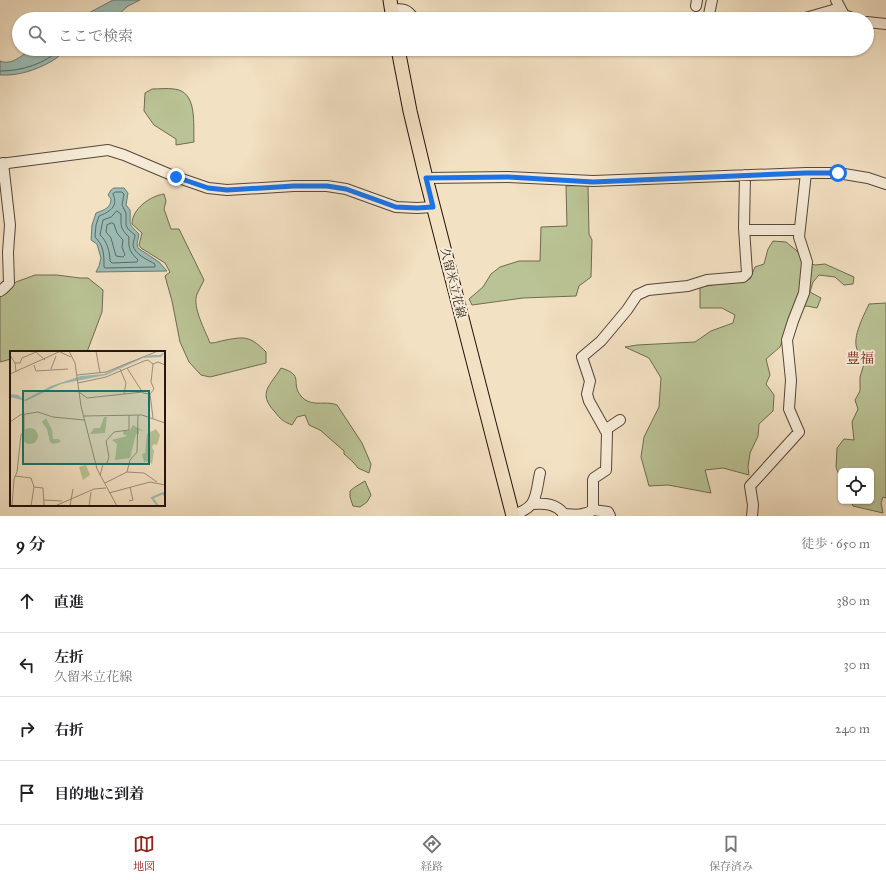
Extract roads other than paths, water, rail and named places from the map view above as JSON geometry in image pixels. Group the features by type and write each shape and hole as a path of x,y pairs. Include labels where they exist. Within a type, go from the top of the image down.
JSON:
{"main road":[{"name":"久留米立花線","path":"399,56 410,111 433,207 512,516"}],"street":[{"path":"709,12 712,0"},
{"path":"819,12 838,4"},
{"path":"391,10 400,9 408,12"},
{"path":"874,23 886,24"},
{"path":"0,291 9,283 10,224 2,163 108,150 208,188 227,190 294,186 327,186 346,189 396,207 433,207"},
{"path":"752,516 753,505 750,486 799,432 789,409 791,380 787,340 804,293 807,262 799,238 799,230 806,173"},
{"path":"426,178 508,177 593,182 745,175 838,173 868,178 886,184"},
{"path":"593,510 593,480 606,470 606,433 589,401 587,394 590,381 582,357 601,341 627,310 637,295 648,290 688,286 707,280 743,277 746,273 745,175"},
{"path":"745,230 799,230"},
{"path":"605,430 620,420"},
{"path":"512,516 524,512 533,504 540,473"},
{"path":"533,504 550,504 559,508 563,515 582,516 593,510 608,512 610,516"}],"water":[{"path":"113,0 140,0 128,6 121,12 91,12"},
{"path":"59,56 34,70 0,75 0,61 13,61 20,57"},
{"path":"114,188 124,188 128,193 126,205 130,210 131,225 139,234 137,244 138,248 159,262 167,271 96,272 101,258 97,244 91,240 92,225 96,213 104,210 110,205 111,199 108,195"}],"district":[{"name":"豊福","path":"860,358"}]}
